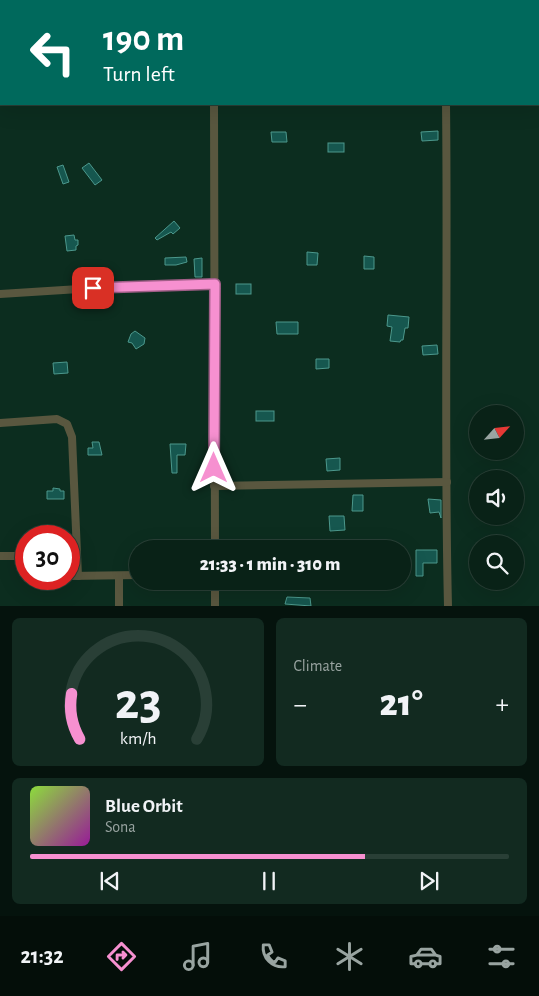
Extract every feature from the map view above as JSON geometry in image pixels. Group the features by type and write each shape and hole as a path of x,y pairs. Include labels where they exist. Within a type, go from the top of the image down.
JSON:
{"street":[{"path":"214,105 215,540"},
{"path":"446,105 448,240 446,500 448,606"},
{"path":"0,294 111,287 215,284"},
{"path":"0,423 57,420 67,424 72,437 76,525"},
{"path":"214,486 447,482"},
{"path":"0,556 15,556"},
{"path":"80,576 129,575"},
{"path":"119,576 119,606"},
{"path":"215,590 215,606"}],"building":[{"path":"438,131 438,140 422,141 421,132"},
{"path":"271,132 286,132 287,142 272,142"},
{"path":"328,143 344,143 344,152 328,152"},
{"path":"89,163 102,180 95,185 82,168"},
{"path":"63,165 69,182 63,184 57,167"},
{"path":"174,221 180,228 173,234 171,232 157,240 155,238"},
{"path":"74,235 75,240 78,240 76,250 67,251 65,236"},
{"path":"307,252 318,253 317,265 307,265"},
{"path":"364,256 374,257 374,269 364,269"},
{"path":"186,257 187,262 165,265 165,258"},
{"path":"202,258 202,277 195,277 194,259"},
{"path":"236,284 251,284 251,294 236,294"},
{"path":"388,315 409,317 408,328 405,328 403,340 400,342 390,341 392,327 387,326"},
{"path":"276,322 298,322 298,334 277,334"},
{"path":"135,331 145,338 144,344 136,349 132,343 128,342 131,334"},
{"path":"437,345 438,354 423,355 422,346"},
{"path":"316,359 329,359 329,368 316,369"},
{"path":"67,362 68,373 54,374 53,363"},
{"path":"256,411 274,411 274,421 256,421"},
{"path":"92,442 99,442 102,455 88,455 88,448 93,448"},
{"path":"170,444 186,444 185,455 177,455 177,473 172,473"},
{"path":"340,458 340,470 327,471 326,459"},
{"path":"53,488 64,491 64,499 47,499 47,491 53,491"},
{"path":"353,495 363,495 363,511 352,511"},
{"path":"428,499 441,500 441,518 439,512 430,513"},
{"path":"329,516 344,516 345,530 330,531"},
{"path":"416,550 437,550 437,563 423,563 423,576 416,576"},
{"path":"287,597 310,598 311,606 285,604"}],"route":[{"path":"93,288 215,284 214,468"}]}
